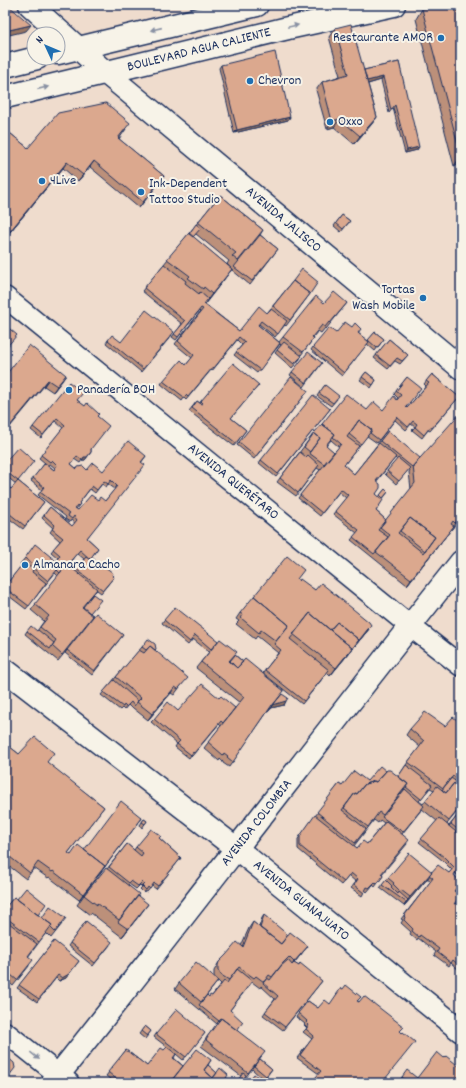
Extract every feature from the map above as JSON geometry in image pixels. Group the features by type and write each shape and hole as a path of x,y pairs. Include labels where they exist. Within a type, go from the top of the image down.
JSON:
{"main road":[{"name":"AVENIDA JALISCO","path":"30,5 68,50 106,73 461,368"},
{"path":"68,50 214,10 257,5"},
{"name":"BOULEVARD AGUA CALIENTE","path":"5,97 288,28 394,5"},
{"path":"5,66 26,61"},
{"name":"AVENIDA COLOMBIA","path":"60,1080 237,849 461,562"},
{"name":"AVENIDA GUANAJUATO","path":"5,670 237,849 461,1031"}],"street":[{"name":"AVENIDA QUERÉTARO","path":"5,297 461,666"},
{"path":"5,1032 60,1080"}],"building":[{"path":"5,5 8,5 31,25 26,26 5,31"},
{"path":"440,5 460,5 461,7 461,156 422,9"},
{"path":"351,24 377,117 360,136 340,119 332,121 322,82 348,74 335,28"},
{"name":"Chevron","path":"275,52 290,117 237,130 221,65"},
{"path":"399,62 419,147 407,150 395,105 391,110 383,77 367,81 364,70"},
{"path":"106,103 130,123 118,138 164,176 143,202 94,161 83,175 67,162 6,236 5,129 28,148 58,113"},
{"path":"220,195 263,230 238,261 232,256 236,253 198,222"},
{"path":"342,215 350,221 343,229 336,223"},
{"path":"196,224 201,228 193,237 189,234"},
{"path":"189,233 232,269 212,294 204,287 203,289 188,278 190,276 167,259"},
{"path":"260,235 278,249 252,281 234,267"},
{"path":"164,264 186,281 185,283 208,299 204,304 239,331 259,306 267,313 271,309 287,321 278,334 261,321 258,325 280,343 260,370 236,352 245,342 239,337 188,397 186,395 184,397 163,381 181,360 186,365 194,355 178,341 203,309 201,308 178,337 174,334 185,321 144,288"},
{"path":"302,269 318,282 310,294 293,281"},
{"path":"293,281 310,294 290,320 273,306"},
{"path":"334,292 347,303 330,323 329,322 325,327 322,325 312,337 314,338 303,352 283,337 316,296 324,303"},
{"path":"146,310 174,332 143,369 108,340 112,335 121,342"},
{"path":"345,322 352,327 355,323 361,329 358,333 369,342 344,373 313,347 329,328 336,333"},
{"path":"5,325 17,335 5,349"},
{"path":"375,332 384,339 377,348 368,340"},
{"path":"389,339 408,355 402,361 397,358 390,366 376,355"},
{"path":"284,342 302,356 294,364 277,350"},
{"path":"29,345 66,375 57,386 48,380 5,432 5,376"},
{"path":"308,352 322,363 306,383 292,372"},
{"path":"233,363 259,385 231,418 246,430 236,443 192,408 197,401 201,404 203,403 201,401"},
{"path":"366,372 376,380 373,385 362,377"},
{"path":"432,374 459,397 424,435 415,427 417,424 413,421 408,427 397,417 379,440 370,433 372,430 359,420 347,437 359,446 344,465 354,474 379,443 396,457 376,481 380,484 380,488 376,494 383,500 376,511 386,520 378,530 388,537 374,554 353,537 359,530 335,511 348,495 341,489 322,513 300,495 341,444 333,437 335,434 322,424 346,394 367,410 374,402 383,410 394,396 397,400 401,395 396,391 407,377 421,388 406,407 407,408 429,383 426,381"},
{"path":"291,377 308,391 256,456 239,442"},
{"path":"69,382 83,393 77,400 85,406 87,403 99,414 97,416 109,426 91,449 91,452 87,457 84,457 82,460 77,456 71,464 77,469 78,467 83,466 87,470 93,463 103,471 128,441 146,456 141,462 145,465 87,538 98,548 90,559 80,550 60,573 57,570 61,565 56,561 60,555 53,549 63,538 52,529 55,525 44,515 50,507 72,526 77,520 74,516 72,519 68,516 69,514 40,492 44,487 33,478 45,463 54,470 57,465 52,460 50,462 41,455 65,425 57,418 43,435 33,427","holes":["111,480 117,486 105,501 100,497 98,500 91,495 78,510 75,508 80,504 79,503 92,486 97,490 104,481 108,484"]},
{"path":"325,385 339,396 333,403 319,393"},
{"path":"313,395 330,409 278,474 261,460"},
{"path":"461,412 461,516 455,523 453,521 451,524 454,526 411,579 376,552 390,535 380,527 415,483 413,466","holes":["410,518 435,537 423,553 398,533"]},
{"path":"359,420 372,430 361,444 349,434"},
{"path":"322,424 335,434 326,445 334,452 324,464 309,453 320,438 314,433"},
{"path":"388,431 420,458 412,467 380,441"},
{"path":"314,433 320,438 310,452 304,447"},
{"path":"18,447 34,461 18,481 8,473 5,477 5,462"},
{"path":"300,452 306,457 308,455 319,465 298,493 280,478"},
{"path":"398,458 410,468 399,481 387,471"},
{"path":"18,481 44,502 25,526 5,510 5,490 8,487 11,489"},
{"path":"385,489 388,492 383,498 380,495"},
{"path":"5,513 8,515 5,520"},
{"path":"410,518 435,537 425,551 400,531"},
{"path":"35,544 61,565 48,581 34,569 35,567 25,558"},
{"path":"287,556 304,570 297,579 299,581 300,579 315,590 321,583 371,625 357,643 359,640 337,622 330,630 310,613 290,639 329,670 304,701 265,670 281,650 274,644 289,625 254,596"},
{"path":"86,557 90,560 92,557 95,560 94,562 98,565 100,563 113,573 112,575 114,577 103,590 76,569"},
{"path":"24,562 33,570 32,572 46,583 29,606 5,588"},
{"path":"67,564 97,589 82,607 93,616 62,655 52,646 56,640 40,627 49,616 35,604"},
{"path":"93,594 101,600 90,613 83,607"},
{"path":"254,596 289,625 276,641 261,630 259,633 241,618 243,615 240,613"},
{"path":"175,607 218,641 211,649 195,635 190,642 164,620"},
{"path":"96,613 123,635 94,671 67,650"},
{"path":"310,613 352,648 336,668 293,634"},
{"path":"337,622 359,640 351,650 352,648 330,630"},
{"path":"31,626 54,643 50,649 27,631"},
{"path":"148,639 155,644 155,650 150,646 146,650 142,647"},
{"path":"220,639 237,652 229,661 237,668 245,659 284,691 272,705 233,762 227,757 228,756 224,753 223,755 208,742 244,697 201,662"},
{"path":"150,646 188,678 178,689 175,687 152,714 137,702 141,698 116,677 139,650 144,653"},
{"path":"235,655 243,662 237,668 230,661"},
{"path":"114,680 138,701 134,706 131,702 126,707 124,705 123,707 103,692"},
{"path":"202,684 219,698 221,696 235,708 223,723 221,721 191,755 177,744 180,741 154,719 168,702 178,711"},
{"path":"282,694 288,698 286,701 273,705"},
{"path":"425,712 445,726 453,717 461,723 461,781 453,776 443,788 408,762 424,741 410,729"},
{"path":"35,737 54,753 47,762 104,807 68,853 71,855 78,845 105,866 83,894 53,871 52,872 38,862 30,873 5,853 5,743 19,754"},
{"path":"406,765 432,785 421,799 406,787 408,784 398,777"},
{"path":"380,766 386,771 376,782 374,781 365,784 357,794 355,793 342,810 366,829 355,843 317,812 339,784 342,786 354,771 367,781"},
{"path":"387,770 390,770 408,784 383,815 379,812 368,827 344,808 355,793 357,794 365,784 374,781 376,782"},
{"path":"451,778 458,783 456,786 454,783 446,793 442,790"},
{"path":"454,783 461,790 461,806 449,821 425,801 437,786 446,793"},
{"path":"405,789 424,806 403,832 382,817"},
{"path":"121,801 142,818 103,869 105,866 84,850"},
{"path":"461,811 461,832 451,824"},
{"path":"315,815 357,848 363,841 367,844 386,821 409,840 381,874 383,876 377,884 375,882 369,888 367,887 364,893 354,885 358,879 351,873 344,882 300,846 300,836"},
{"path":"439,818 461,836 461,873 457,870 454,875 460,882 454,891 460,896 454,904 461,902 461,967 453,960 451,963 437,952 439,949 420,935 419,937 412,931 413,929 404,920 404,916 433,878 429,875 438,865 449,873 454,867 421,839"},
{"path":"144,819 147,821 145,824 142,822"},
{"path":"151,829 161,836 159,838 181,858 158,886 154,883 150,889 148,887 146,890 142,886 144,884 142,882 138,886 131,881 129,883 109,867 127,844 141,856 143,853 136,847"},
{"path":"409,853 432,872 410,897 401,890 400,891 388,878"},
{"path":"106,868 139,894 119,920 84,895"},
{"path":"386,880 398,894 399,892 408,900 406,902 382,885"},
{"path":"26,888 46,904 38,915 17,899"},
{"path":"138,896 148,904 128,929 118,922"},
{"path":"14,897 52,925 39,942 5,917 8,910 5,908"},
{"path":"50,906 66,918 55,932 50,927 52,925 42,918"},
{"path":"264,915 288,935 281,944 260,928"},
{"path":"5,920 37,944 28,956 33,960 17,980 5,970"},
{"path":"86,921 112,942 95,963 70,943"},
{"path":"253,922 281,944 290,932 308,946 294,962 289,957 272,977 269,975 264,982 256,976 254,978 239,967 229,980 221,975 218,970 219,962 237,942 243,947"},
{"path":"54,941 79,961 69,974 62,978 58,975 39,999 19,985"},
{"path":"288,960 292,965 294,963 299,966 300,963 322,981 285,1027 265,1012 278,996 263,983 267,978 270,980"},
{"path":"196,962 218,981 201,1002 179,983"},
{"path":"237,969 252,981 230,1010 243,1022 237,1030 221,1018 219,1021 199,1005 207,995 209,997 210,995 212,996 224,981 227,983"},
{"path":"346,985 361,997 357,1001 359,1002 364,996 404,1027 400,1031 415,1042 385,1079 390,1083 311,1083 321,1071 300,1055 314,1036 306,1029 309,1025 306,1022 307,1021 298,1013 308,1001 318,1008 325,1000 330,1004 341,988 343,989"},
{"path":"177,1009 205,1033 186,1057 156,1034"},
{"path":"221,1018 265,1052 248,1073 206,1040"},
{"path":"145,1026 151,1031 147,1036 141,1031"},
{"path":"167,1047 176,1054 173,1058 183,1066 170,1083 121,1083 108,1072 126,1050 147,1066 161,1048 164,1050"},
{"path":"197,1049 211,1060 204,1070 213,1078 220,1068 228,1075 226,1078 233,1083 170,1082"},
{"path":"437,1052 444,1058 446,1056 461,1068 461,1083 409,1083 402,1077 407,1070 417,1078"},
{"path":"5,1055 14,1063 15,1068 5,1081"},
{"path":"260,1059 272,1069 266,1076 254,1066"},
{"path":"208,1065 217,1073 213,1078 204,1070"},
{"path":"243,1073 246,1075 241,1083 236,1083"},
{"path":"254,1074 266,1083 247,1083"}],"place":[{"name":"Restaurante AMOR","path":"441,38"},
{"name":"Chevron","path":"250,81"},
{"name":"Oxxo","path":"330,122"},
{"name":"4Live","path":"42,181"},
{"name":"Ink-Dependent Tattoo Studio","path":"141,192"},
{"name":"Tortas Wash Mobile","path":"423,298"},
{"name":"Panadería BOH","path":"69,390"},
{"name":"Almanara Cacho","path":"25,565"}]}
